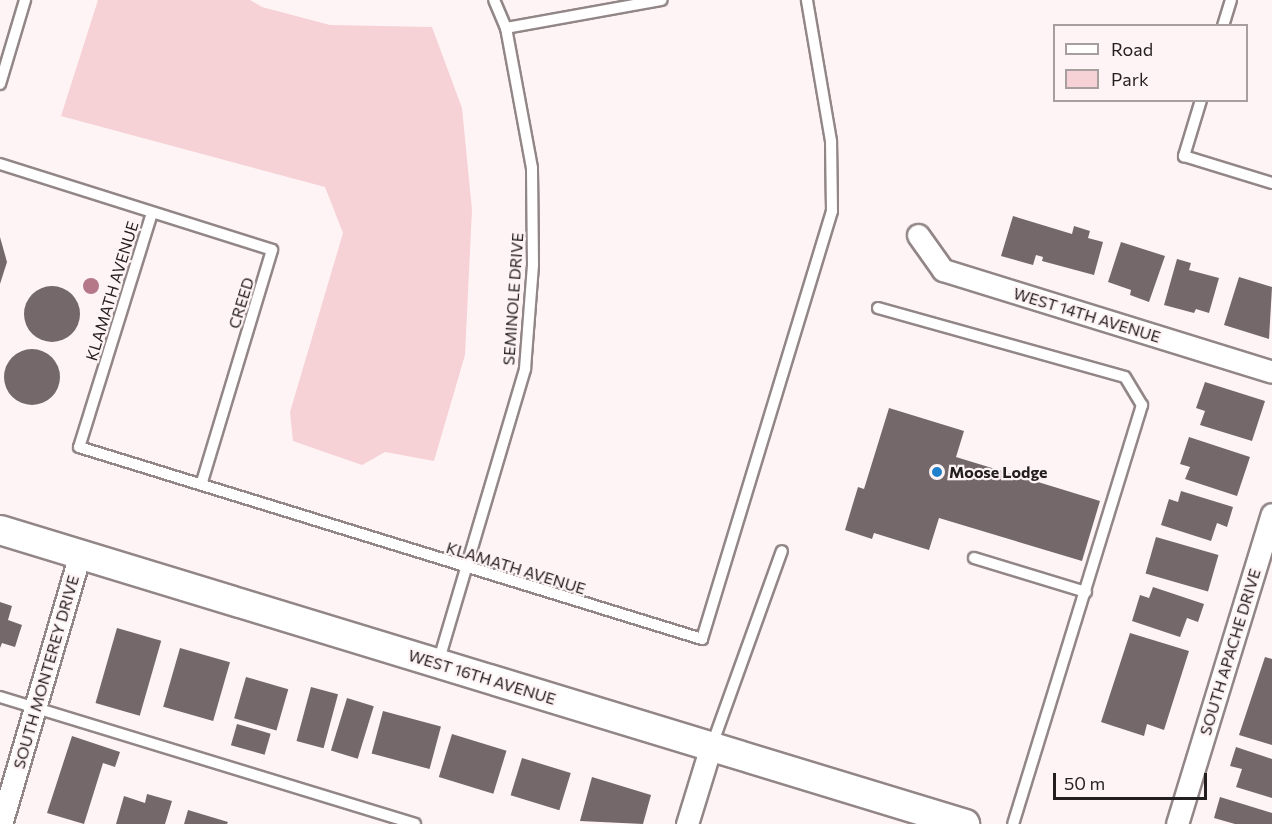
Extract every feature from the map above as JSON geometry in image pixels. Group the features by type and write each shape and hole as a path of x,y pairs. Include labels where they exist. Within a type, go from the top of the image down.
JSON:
{"street":[{"name":"WEST 14TH AVENUE","path":"918,236 943,270 1272,372"},
{"name":"SOUTH APACHE DRIVE","path":"1177,824 1272,514"},
{"name":"WEST 16TH AVENUE","path":"0,530 965,824"},
{"name":"SOUTH MONTEREY DRIVE","path":"1,824 80,554"},
{"path":"687,824 711,746"}],"lane":[{"path":"0,84 25,0"},
{"name":"SEMINOLE DRIVE","path":"438,664 468,569 525,369 533,266 532,168 506,27 494,0"},
{"path":"506,27 662,0"},
{"name":"KLAMATH AVENUE","path":"0,164 152,213 79,447 468,569 702,639 832,211 831,141 807,0"},
{"path":"1224,24 1231,0"},
{"path":"1200,102 1184,156 1272,183"},
{"name":"CREED","path":"152,213 272,250 201,485"},
{"path":"878,308 1125,377 1142,405 1013,824"},
{"path":"711,746 782,551"},
{"path":"974,558 1086,592"},
{"path":"0,697 415,824"}],"green space":[{"path":"98,0 250,0 262,7 330,25 432,27 462,108 472,210 465,355 434,461 385,452 362,465 293,441 290,412 343,233 325,187 61,116"}],"building":[{"path":"1013,216 1072,234 1074,226 1090,231 1088,238 1103,242 1094,275 1042,261 1043,257 1036,255 1033,265 1001,256"},
{"path":"0,237 7,262 0,284"},
{"path":"1121,242 1165,256 1149,302 1130,295 1131,290 1108,282"},
{"path":"1177,259 1191,263 1189,270 1219,278 1209,313 1196,309 1194,313 1164,305"},
{"path":"1239,277 1272,287 1269,339 1224,325"},
{"path":"47,286 57,286 72,294 78,303 80,314 78,325 72,334 57,342 47,342 36,337 29,330 24,319 24,309 29,298 36,291"},
{"path":"27,349 37,349 52,357 58,366 60,377 58,388 52,397 37,405 27,405 16,400 9,393 4,382 4,372 9,361 16,354"},
{"path":"1205,382 1265,401 1252,441 1200,425 1205,411 1196,408"},
{"name":"Moose Lodge","path":"889,408 964,431 956,457 1100,501 1082,561 939,518 929,550 874,533 872,539 845,530 858,487 864,489"},
{"path":"1189,437 1250,457 1237,496 1185,479 1190,467 1180,464"},
{"path":"1181,491 1233,507 1227,527 1217,523 1211,541 1161,525 1169,499 1178,502"},
{"path":"1156,537 1218,555 1208,591 1146,574"},
{"path":"1153,587 1204,604 1198,622 1187,618 1180,637 1132,621 1140,595 1149,598"},
{"path":"0,602 12,606 8,620 22,625 15,647 2,643 0,648"},
{"path":"117,628 161,641 140,716 96,703"},
{"path":"1130,633 1189,651 1164,730 1147,724 1144,736 1101,722"},
{"path":"180,648 230,662 213,721 163,707"},
{"path":"1265,657 1272,659 1272,745 1239,735"},
{"path":"246,677 288,689 276,730 234,718"},
{"path":"311,687 338,694 324,748 297,741"},
{"path":"347,698 374,706 358,759 331,751"},
{"path":"383,711 441,727 430,769 372,754"},
{"path":"237,724 271,734 265,755 231,745"},
{"path":"452,734 507,751 493,794 439,777"},
{"path":"72,736 120,752 115,767 103,763 84,824 47,813"},
{"path":"1236,747 1272,759 1272,798 1236,787 1242,769 1230,766"},
{"path":"522,758 571,773 559,810 511,795"},
{"path":"592,777 651,795 643,824 580,821"},
{"path":"147,794 172,801 165,824 116,824 124,796 145,803"},
{"path":"1220,797 1272,813 1272,824 1235,824 1214,818"},
{"path":"188,810 228,822 227,824 184,824"}],"place":[{"name":"Moose Lodge","path":"937,472"}]}
